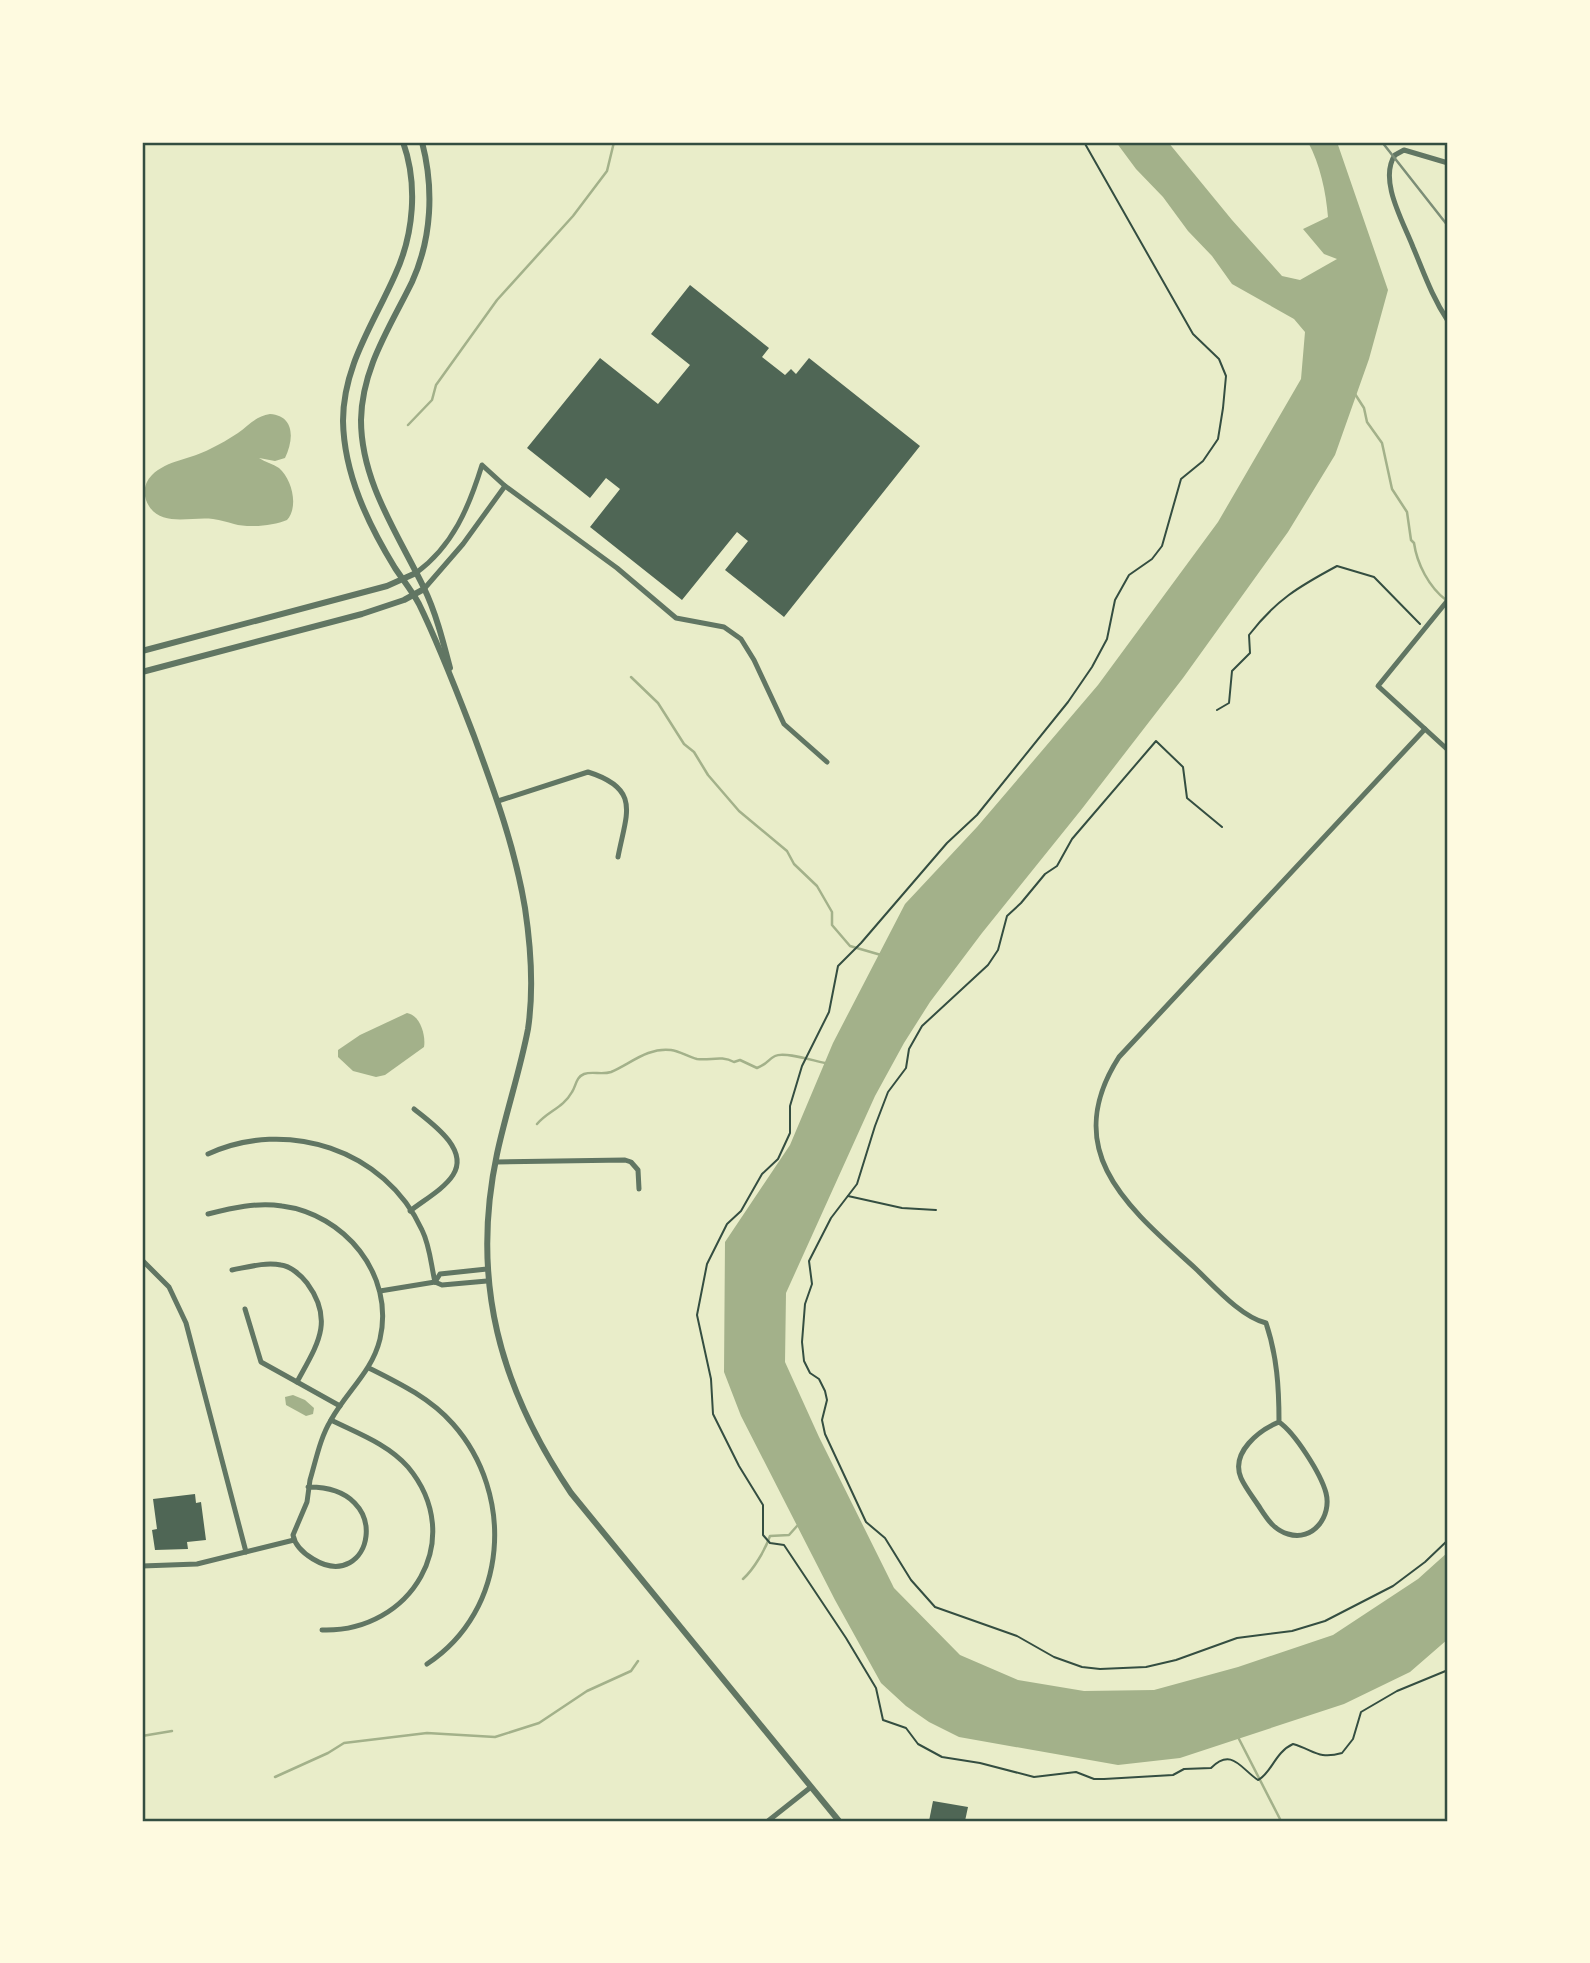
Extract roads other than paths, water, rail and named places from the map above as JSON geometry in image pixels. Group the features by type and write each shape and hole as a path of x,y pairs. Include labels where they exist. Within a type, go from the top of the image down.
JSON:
{"street":[{"path":"403,142 411,174 412,196 407,243 397,272 358,348 346,392 343,422 353,481 360,500 381,543 414,596 454,686 498,801 520,879 532,975 528,1027 496,1162 487,1228 487,1281 497,1332 514,1389 538,1440 571,1493 839,1821"},
{"path":"422,142 430,196 429,223 424,248 413,279 373,356 363,395 361,422 369,473 375,492 424,589 442,636 454,686"},
{"path":"1448,163 1404,150 1395,155 1389,170 1395,205 1430,291 1448,321"},
{"path":"142,651 387,586 416,573 436,555 460,524 482,466 617,568 676,618 724,627 741,639 754,660 784,724 827,762"},
{"path":"142,672 362,614 414,596 424,589 463,544 505,486"},
{"path":"1448,600 1378,686 1448,750"},
{"path":"1279,1422 1275,1350 1266,1323 1249,1317 1209,1282 1144,1222 1121,1195 1110,1179 1100,1152 1097,1134 1100,1100 1104,1084 1119,1057 1425,729"},
{"path":"498,801 588,772 596,775 621,790 627,801 618,857"},
{"path":"411,1211 452,1177 457,1165 454,1148 436,1127 414,1109"},
{"path":"208,1154 261,1139 290,1139 326,1146 356,1159 399,1195 411,1211 426,1239 435,1282"},
{"path":"496,1162 625,1160 638,1170 639,1189"},
{"path":"208,1214 262,1204 296,1208 324,1218 363,1255 380,1291 383,1305 380,1338 369,1368 340,1406 321,1442 308,1487 307,1502 294,1529 294,1540 306,1555 317,1562 341,1566 356,1558 365,1544 367,1525 360,1509 331,1490 308,1487"},
{"path":"142,1260 169,1287 186,1323 246,1552"},
{"path":"232,1270 267,1264 284,1265 303,1277 318,1298 323,1320 316,1348 297,1382"},
{"path":"435,1282 440,1274 487,1269"},
{"path":"380,1291 435,1282 442,1285 487,1281"},
{"path":"245,1309 261,1362 340,1406"},
{"path":"369,1368 421,1396 452,1422 474,1451 493,1505 495,1547 486,1587 469,1620 457,1636 427,1664"},
{"path":"322,1630 361,1626 375,1621 398,1605 426,1567 432,1541 432,1527 425,1496 407,1466 385,1447 331,1420"},
{"path":"1279,1422 1291,1430 1325,1486 1328,1500 1326,1515 1320,1525 1299,1536 1286,1534 1270,1524 1239,1475 1240,1463 1249,1440 1262,1429 1279,1422"},
{"path":"142,1566 197,1564 294,1540"},
{"path":"768,1821 811,1787"}],"waterway":[{"path":"408,425 432,400 436,385 497,300 573,216 607,171 614,142"},
{"path":"1355,394 1364,408 1367,422 1382,443 1392,489 1407,512 1411,540 1421,567 1434,589 1446,600"},
{"path":"631,677 658,703 684,744 694,752 708,775 739,811 787,851 794,864 817,886 832,912 832,925 850,946 881,955"},
{"path":"537,1124 564,1102 581,1075 611,1072 655,1051 674,1051 697,1059 725,1059 734,1062 740,1060 757,1068 779,1055 792,1055 825,1063"},
{"path":"743,1579 759,1559 770,1536 789,1535 797,1526"},
{"path":"275,1777 344,1743 427,1733 495,1737 539,1723 587,1691 631,1671 638,1661"},
{"path":"142,1736 172,1731"},
{"path":"1239,1739 1281,1821"}],"railway":[{"path":"1382,142 1448,226"}]}
